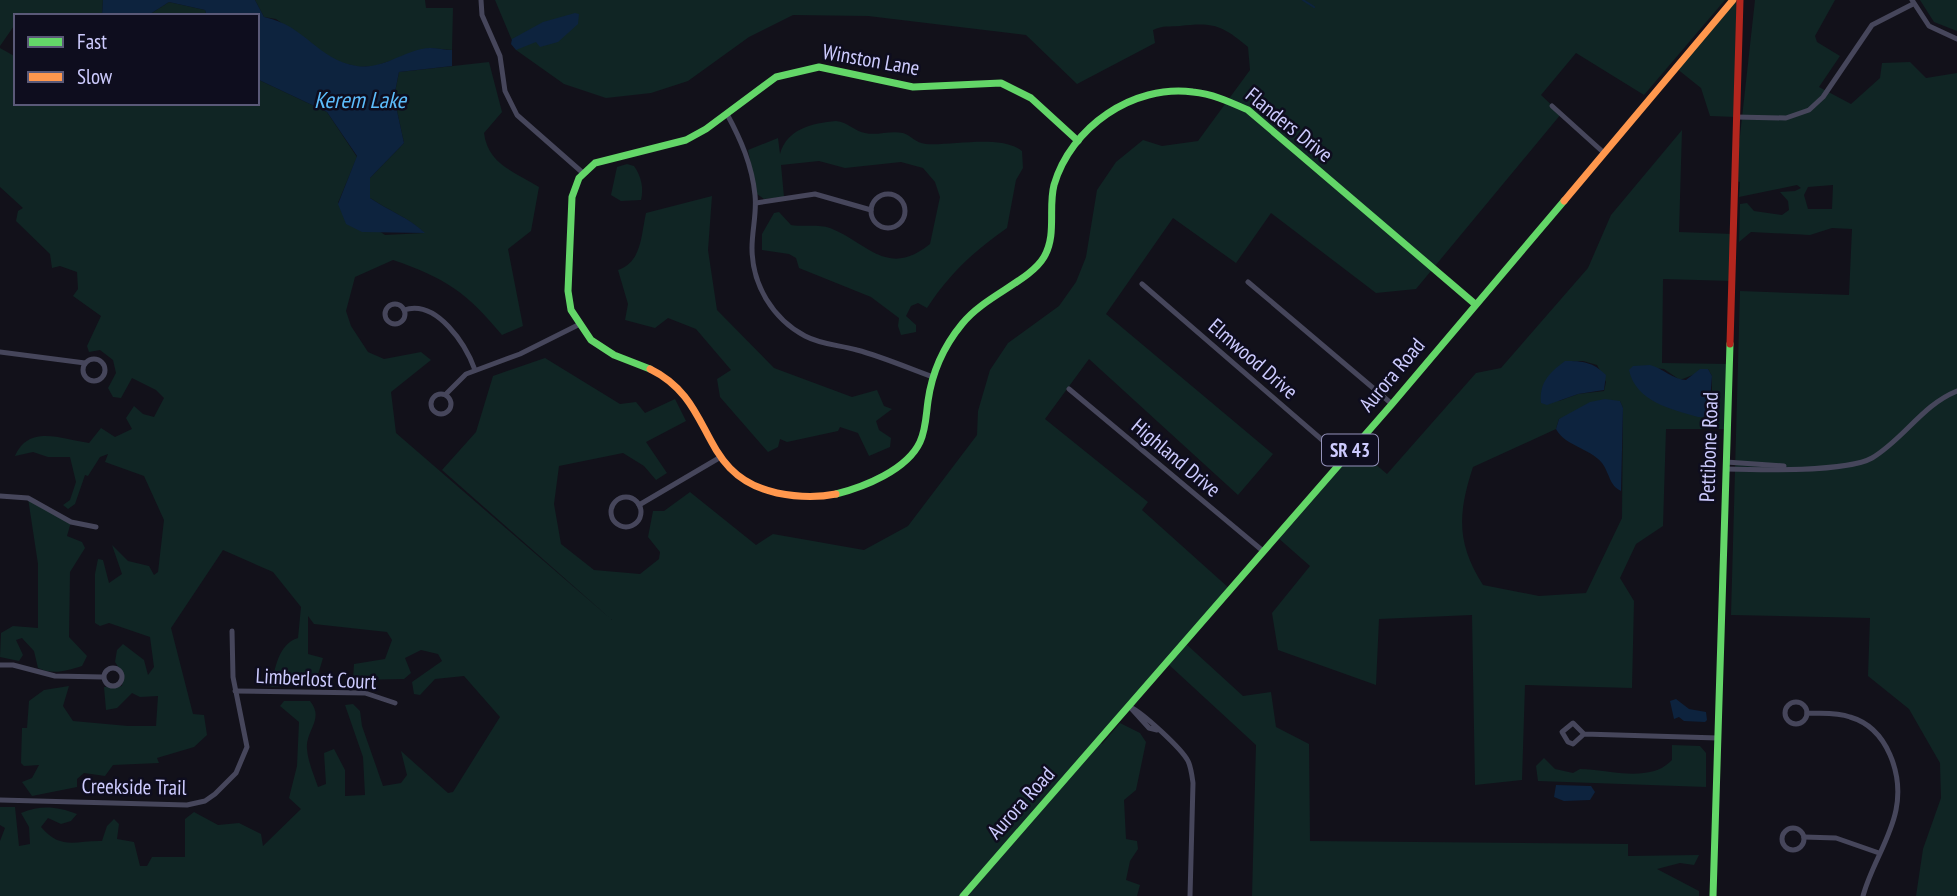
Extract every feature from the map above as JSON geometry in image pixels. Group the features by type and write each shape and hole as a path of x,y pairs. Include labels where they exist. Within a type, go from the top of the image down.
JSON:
{"street":[{"path":"481,0 484,22 498,48 506,91 517,115 583,173"},
{"name":"Aurora Road","path":"963,896 1392,404 1733,0"},
{"name":"Pettibone Road","path":"1713,896 1740,0"},
{"path":"1737,117 1786,118 1809,110 1824,97 1872,25 1912,2 1929,26 1957,39"},
{"name":"Winston Lane","path":"583,173 610,156 652,150 685,140 727,114 766,81 800,69 831,67 906,87 941,88 978,81 1009,86 1030,97 1078,141"},
{"name":"Flanders Drive","path":"583,173 572,199 573,246 566,282 570,308 578,325 602,349 646,365 677,386 701,416 719,458 741,480 761,488 814,497 851,491 901,464 914,453 924,432 933,377 946,347 984,302 1028,274 1042,260 1050,243 1053,188 1063,163 1078,141 1118,108 1147,94 1189,89 1223,97 1248,110 1475,304"},
{"path":"1552,106 1603,152"},
{"path":"727,114 745,150 755,203 752,250 755,272 762,293 782,320 809,338 857,349 933,377"},
{"path":"755,203 815,194 871,210 878,225 888,228 899,225 906,210 899,197 888,193 878,197 871,210"},
{"path":"1248,282 1392,404"},
{"name":"Elmwood Drive","path":"1142,284 1343,458"},
{"path":"404,310 418,309 442,322 459,339 475,370"},
{"path":"446,394 452,403 450,410 437,414 431,406 432,400 436,395 446,394 456,380 475,370 520,354 578,325"},
{"path":"0,352 85,363 90,359 100,360 104,365 103,376 94,381 88,379 84,374 85,363"},
{"name":"Highland Drive","path":"1069,389 1263,551"},
{"path":"1726,465 1845,467 1873,458 1928,407 1957,391"},
{"path":"639,505 719,458"},
{"path":"0,496 28,498 42,503 71,522 96,527"},
{"path":"632,498 639,505 639,519 631,526 621,526 613,520 611,511 618,499 632,498"},
{"name":"Creekside Trail","path":"0,800 187,805 205,802 236,773 244,755 246,733 235,691 232,631"},
{"path":"0,665 13,665 55,676 102,677"},
{"name":"Limberlost Court","path":"235,691 365,693 395,703"},
{"path":"1807,713 1801,722 1794,723 1788,720 1785,710 1789,704 1799,702 1807,713 1851,717 1877,737 1892,757 1897,772 1896,811 1863,896"},
{"path":"1130,707 1140,711 1181,751 1191,771 1190,896"},
{"path":"1584,734 1718,738"},
{"path":"1804,837 1802,844 1794,850 1787,848 1782,839 1790,829 1797,829 1804,837 1836,838 1879,853"}],"green space":[{"path":"0,0 103,0 102,14 14,14 14,26 0,46"},
{"path":"255,0 425,0 426,8 453,8 452,50 429,48 375,66 359,67 335,61 276,19 264,17"},
{"path":"495,0 1725,0 1644,95 1576,53 1541,95 1561,114 1416,289 1376,293 1271,213 1236,263 1173,218 1106,314 1273,454 1238,495 1089,359 1045,419 1148,502 1142,510 1230,589 1185,643 1243,696 1271,692 1276,727 1309,744 1310,841 1628,844 1628,856 1699,855 1694,865 1680,863 1657,869 1699,891 1699,896 1252,896 1256,745 1167,663 1099,742 1102,744 1120,723 1140,733 1146,742 1136,790 1124,800 1126,839 1137,841 1138,849 1130,861 1126,880 1140,885 1137,896 0,896 0,841 5,828 0,825 0,807 15,807 19,846 30,844 29,827 21,813 28,810 62,809 77,814 71,821 61,824 48,818 41,827 55,839 70,843 102,841 107,826 114,819 119,824 117,839 134,842 140,866 147,866 152,857 185,857 185,819 194,812 218,825 239,823 261,834 263,846 301,809 289,798 297,766 299,722 280,706 284,701 310,701 314,707 316,714 307,749 318,787 326,784 324,753 334,749 345,770 345,796 365,795 363,757 345,705 353,704 360,711 362,726 383,786 401,783 407,775 401,751 448,793 453,792 500,717 464,676 435,679 420,695 414,694 412,682 442,661 438,654 421,650 405,658 411,673 404,679 353,680 354,664 385,659 392,640 387,632 314,624 308,616 308,654 323,658 317,678 310,684 271,687 282,651 298,638 301,607 273,572 223,550 171,628 193,714 204,715 207,735 194,747 157,758 159,763 113,765 105,776 84,773 77,779 77,787 32,796 22,782 32,778 39,765 24,766 21,763 22,728 27,728 29,701 44,690 69,686 63,706 73,721 156,726 158,696 140,697 132,693 117,708 106,710 104,687 122,686 123,674 115,662 117,650 123,644 144,660 148,675 154,667 150,637 109,623 100,626 95,623 95,574 98,559 103,560 109,583 122,574 112,545 128,561 149,566 154,575 158,572 164,520 144,476 105,462 108,454 100,457 88,476 85,475 75,504 68,509 63,505 70,500 76,482 70,457 48,457 33,452 15,456 21,446 37,437 57,437 89,443 101,428 115,437 132,429 126,418 134,406 143,414 154,417 164,398 156,390 132,378 121,398 113,397 108,388 116,373 113,360 100,350 89,352 87,346 101,316 73,296 78,289 77,272 60,266 52,268 50,254 16,221 18,211 23,208 0,187 0,48 14,56 14,105 259,105 259,80 327,112 357,157 338,203 385,235 424,233 405,218 370,198 370,178 404,143 394,97 399,72 489,62 502,112 484,133 486,144 503,166 539,187 531,231 508,249 523,326 502,335 478,308 454,288 427,273 393,260 355,277 346,311 351,326 368,352 384,359 421,352 431,360 391,392 396,433 612,620 442,470 476,432 493,376 545,358 620,404 636,402 645,413 675,399 686,421 646,442 667,473 656,480 644,466 623,453 559,466 554,504 561,544 594,570 640,574 659,559 660,552 648,537 653,511 664,511 690,492 756,545 773,534 864,550 908,526 977,435 978,411 990,370 1008,343 1059,306 1076,282 1086,257 1097,190 1116,162 1143,140 1162,146 1198,141 1250,70 1248,47 1224,30 1201,24 1167,26 1153,30 1155,43 1077,84 1026,35 868,16 793,15 749,37 688,81 651,93 606,98 564,84 516,50"},
{"path":"1733,0 1740,0 1736,117 1710,116 1701,88 1676,68"},
{"path":"1755,0 1835,0 1815,36 1817,42 1840,56 1819,87 1851,104 1880,78 1882,63 1910,62 1926,78 1957,73 1957,896 1916,896 1923,849 1941,798 1940,763 1909,709 1868,676 1870,618 1731,615 1740,291 1849,295 1852,229 1832,228 1810,235 1751,232 1739,242 1740,204 1747,203 1754,211 1782,215 1789,210 1788,201 1780,192 1801,188 1797,185 1739,197 1740,182 1735,181","holes":["1833,185 1832,209 1808,209 1804,195 1808,187"]},
{"path":"1920,0 1957,0 1957,31 1934,22"},
{"path":"169,2 205,10 206,14 150,14"},
{"path":"836,121 865,133 903,133 926,144 989,142 1013,146 1022,151 1023,168 1016,180 1007,228 963,264 927,308 918,303 911,306 906,316 916,325 916,332 901,335 899,318 871,297 799,268 796,258 789,254 762,250 762,234 774,213 779,212 791,225 830,228 889,258 915,254 930,244 940,197 935,182 923,168 901,162 845,168 819,161 781,165 784,197 764,199 757,194 748,150 778,138 780,154 783,145 794,133 818,123"},
{"path":"1682,130 1679,232 1733,234 1732,281 1663,279 1662,363 1729,364 1727,429 1666,429 1663,526 1636,544 1620,578 1634,601 1632,688 1525,685 1522,780 1475,785 1472,615 1379,619 1376,685 1278,650 1272,613 1310,566 1276,536 1354,446 1387,474 1476,373 1501,368 1588,268 1611,215","holes":["1583,361 1597,365 1606,382 1604,391 1578,394 1559,401 1564,362","1633,366 1664,369 1680,380 1708,369 1712,376 1712,401","1620,401 1623,408 1622,518 1586,593 1539,596 1483,585 1468,555 1462,527 1464,499 1473,467 1556,429 1559,419"]},
{"path":"627,164 634,166 640,178 641,200 621,201 611,195 617,167"},
{"path":"712,196 708,250 717,310 774,368 852,397 877,390 884,406 892,409 876,421 879,430 891,438 890,447 869,456 858,433 840,427 838,431 787,442 780,439 778,447 768,452 720,397 717,379 731,370 696,329 668,318 655,328 625,320 628,304 618,270 632,261 636,254 646,213"},
{"path":"28,498 71,522 67,536 82,542 85,548 70,572 69,637 87,656 82,666 65,671 54,672 38,668 34,651 22,638 16,640 23,655 19,661 0,657 1,633 13,626 38,628 38,564"},
{"path":"1672,745 1700,746 1706,753 1706,787 1538,781 1536,766 1544,758 1555,769 1573,773 1580,769 1628,774 1652,772 1672,760"}],"water":[{"name":"Kerem Lake","path":"103,0 255,0 264,17 279,21 343,63 357,66 376,65 421,49 452,50 452,66 399,72 394,97 404,143 370,178 370,198 425,233 362,232 346,224 338,204 357,156 327,112 259,80 259,14 206,14 205,10 169,2 150,14 102,14"},
{"path":"579,14 578,24 558,42 540,47 536,42 516,50 511,44 512,39 543,22"},
{"path":"1565,361 1577,361 1597,367 1606,375 1604,390 1578,394 1547,405 1541,403 1546,379"},
{"path":"1650,365 1686,380 1700,369 1708,369 1712,376 1709,412 1698,417 1666,407 1647,397 1633,381 1629,370 1633,366"},
{"path":"1605,399 1620,401 1623,408 1621,491 1614,486 1605,467 1597,458 1565,439 1556,429 1559,419 1590,402"},
{"path":"1676,699 1689,709 1706,712 1707,720 1684,721 1679,717 1674,719 1670,701"},
{"path":"1556,785 1591,786 1595,792 1590,800 1564,801 1554,797"}],"waterway":[{"path":"1303,0 1314,7"}],"traffic: fast":[{"path":"650,369 614,355 591,340 571,310 568,291 572,197 579,178 595,163 686,140 706,129 776,77 819,67 913,87 1001,83 1031,98 1078,141"},
{"path":"836,494 884,476 914,452 923,432 932,380 950,341 971,314 1028,274 1044,257 1050,240 1054,185 1062,164 1074,145 1107,114 1148,95 1170,91 1200,93 1248,110 1475,304"},
{"path":"963,896 1392,404 1564,201"},
{"path":"1713,896 1730,344"}],"traffic: slow":[{"path":"1564,201 1733,0"},
{"path":"650,369 672,383 687,400 719,455 733,471 751,484 792,495 836,494"}],"traffic: jam":[{"path":"1730,344 1740,0"}]}
